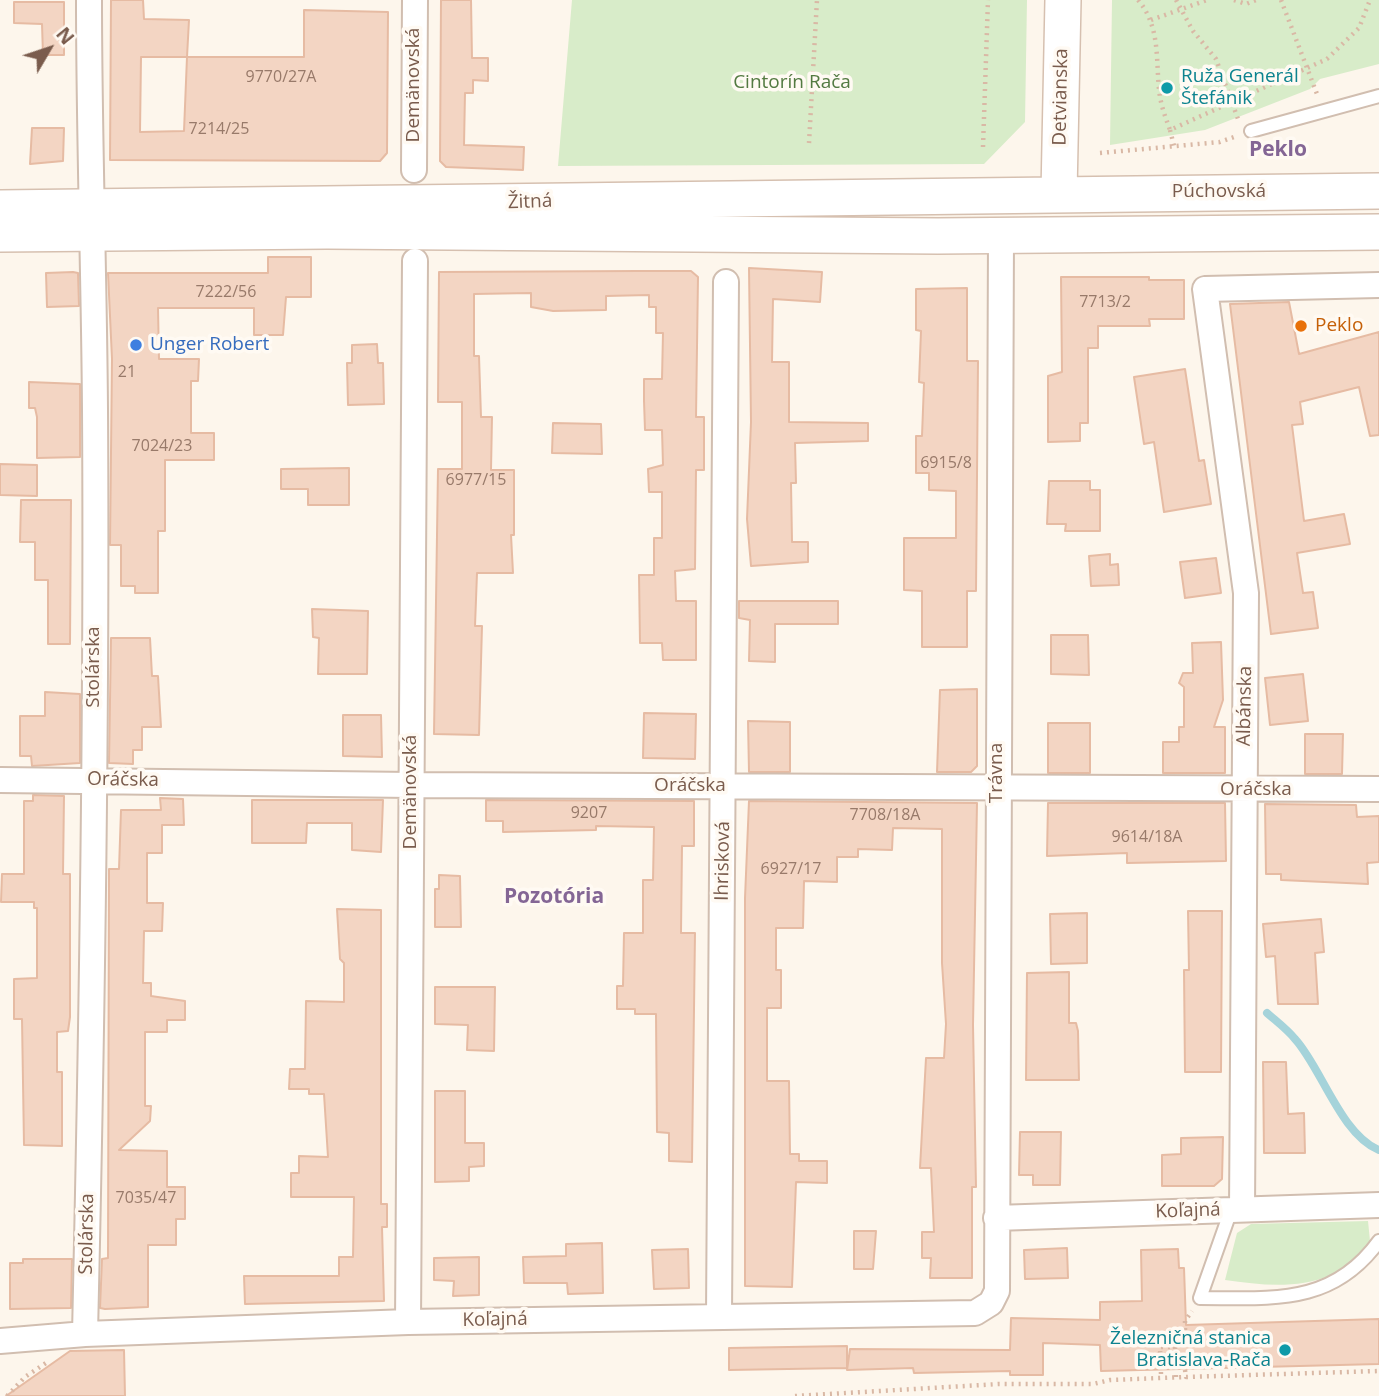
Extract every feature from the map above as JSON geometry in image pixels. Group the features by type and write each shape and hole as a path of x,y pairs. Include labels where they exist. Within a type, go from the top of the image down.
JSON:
{"main road":[{"name":"Detvianska","path":"1059,193 1063,0"},
{"name":"Púchovská","path":"1059,193 1379,191"},
{"name":"Žitná","path":"0,234 90,219 640,198 1059,193"},
{"path":"1001,236 1059,193 1108,233"},
{"name":"Žitná","path":"0,208 90,219 1001,236"},
{"path":"1001,236 1379,232"}],"street":[{"name":"Stolárska","path":"85,1334 93,779 94,408 89,0"},
{"name":"Demänovská","path":"414,170 415,0"},
{"name":"Trávna","path":"988,1306 997,1291 1001,236"},
{"name":"Demänovská","path":"408,1322 415,261"},
{"name":"Ihrisková","path":"719,1315 726,282"},
{"name":"Albánska","path":"1237,1210 1247,593 1205,289 1379,285"},
{"name":"Oráčska","path":"0,779 411,786 997,786 1244,791 1379,789"},
{"name":"Koľajná","path":"996,1218 1379,1205"},
{"name":"Koľajná","path":"0,1341 85,1334 408,1322 975,1313 988,1306"}],"lane":[{"path":"1251,131 1379,96"},
{"path":"1237,1210 1200,1298 1287,1298 1335,1284 1368,1256 1379,1241"}],"path":[{"path":"809,144 817,0"},
{"path":"983,147 988,0"},
{"path":"1138,0 1151,20 1159,55 1160,99 1174,146"},
{"path":"1176,0 1216,60 1232,101"},
{"path":"1151,20 1207,0"},
{"path":"1234,0 1246,4 1256,0"},
{"path":"1281,0 1324,111"},
{"path":"1170,130 1327,59 1359,28 1370,0"},
{"path":"1100,153 1220,142 1251,131"},
{"path":"1161,1374 1160,1347 1175,1347 1176,1378"},
{"path":"7,1396 25,1377 55,1358"},
{"path":"1185,1370 1186,1377"},
{"path":"795,1396 909,1388 1093,1384 1110,1380 1379,1371"}],"green space":[{"name":"Cintorín Rača","path":"572,0 1027,0 1025,122 984,164 558,166"},
{"path":"1112,0 1379,0 1379,64 1320,79 1310,89 1205,130 1110,145"},
{"path":"1368,1221 1370,1241 1357,1258 1324,1278 1286,1285 1225,1280 1237,1233 1251,1224"}],"building":[{"path":"111,0 143,0 144,19 189,20 187,57 304,57 304,10 388,12 387,153 380,161 110,160","holes":["141,57 187,57 184,131 140,132"]},
{"path":"441,0 471,0 472,58 488,58 488,81 473,80 473,93 465,93 464,145 524,147 523,170 446,167 440,161"},
{"path":"14,2 64,2 64,55 43,55 42,24 14,23"},
{"path":"32,128 64,128 63,161 30,164"},
{"path":"268,257 311,257 311,297 286,297 283,335 254,335 254,308 158,308 159,359 199,359 198,381 191,381 191,433 214,433 214,460 165,460 165,531 158,531 158,593 135,593 135,586 121,586 121,545 110,545 112,359 108,273 268,273"},
{"path":"749,268 822,272 820,302 773,299 772,362 789,362 789,422 868,423 868,441 795,443 796,483 791,483 792,542 808,542 808,562 751,566 747,519 751,422"},
{"path":"691,271 698,277 696,417 704,417 704,470 696,470 695,569 675,571 676,601 696,601 696,660 663,660 662,643 640,643 639,575 654,575 654,538 662,538 662,492 649,492 648,469 663,465 662,430 645,430 644,379 662,379 663,333 656,333 656,307 649,307 649,295 606,296 606,310 553,311 531,307 531,293 474,294 474,356 479,356 481,417 492,417 491,470 514,470 514,535 511,535 513,573 477,573 475,626 482,626 479,735 434,734 438,469 462,469 462,402 438,402 439,272"},
{"path":"46,273 78,273 79,306 47,307"},
{"path":"1061,277 1149,277 1149,280 1184,280 1184,319 1149,319 1150,326 1098,326 1098,348 1088,348 1088,423 1080,423 1080,441 1048,442 1048,376 1062,372"},
{"path":"967,288 967,361 978,361 976,591 967,591 967,647 922,647 922,591 904,590 904,538 956,538 956,491 929,490 929,473 916,473 916,436 922,436 924,383 919,382 921,331 916,330 916,289"},
{"path":"1289,302 1299,354 1379,332 1379,435 1370,436 1359,387 1300,402 1303,424 1292,425 1304,521 1344,514 1350,544 1297,553 1303,593 1313,592 1318,628 1271,634 1230,304"},
{"path":"377,344 378,363 383,363 384,404 348,405 347,363 352,363 352,345"},
{"path":"1185,369 1199,461 1204,460 1211,504 1164,512 1154,442 1144,444 1134,377"},
{"path":"29,382 80,384 80,457 37,458 37,417 35,408 29,408"},
{"path":"553,423 601,424 602,454 552,453"},
{"path":"0,464 37,465 37,496 0,495"},
{"path":"349,468 349,505 308,505 308,489 281,489 281,469"},
{"path":"1049,481 1090,481 1090,490 1100,490 1100,531 1065,531 1066,524 1047,524"},
{"path":"21,500 71,500 70,644 48,644 48,580 35,580 35,542 20,542"},
{"path":"1110,554 1110,565 1118,564 1119,585 1091,586 1089,556"},
{"path":"1216,558 1221,593 1185,598 1180,562"},
{"path":"739,601 838,601 838,624 775,624 775,662 749,661 750,620 739,618"},
{"path":"312,609 368,611 367,674 318,674 319,638 313,637"},
{"path":"1051,635 1088,635 1089,675 1051,674"},
{"path":"111,638 150,638 152,676 158,676 161,727 142,727 142,750 133,750 133,764 109,763"},
{"path":"1221,642 1223,700 1214,727 1225,727 1225,773 1163,773 1163,742 1179,742 1179,727 1184,727 1184,687 1179,683 1183,673 1193,673 1192,643"},
{"path":"1303,674 1308,721 1270,725 1265,678"},
{"path":"977,689 977,766 971,772 937,772 940,690"},
{"path":"45,692 80,694 80,763 32,766 31,756 20,756 20,716 45,716"},
{"path":"644,713 696,714 695,759 643,758"},
{"path":"343,715 381,715 382,757 343,756"},
{"path":"748,721 790,722 790,772 749,772"},
{"path":"1048,723 1090,723 1090,773 1048,773"},
{"path":"1305,734 1343,734 1342,774 1305,774"},
{"path":"33,795 64,796 63,874 70,874 70,1017 68,1031 57,1032 57,1072 62,1072 62,1146 24,1145 22,1019 14,1019 14,979 37,978 37,908 34,908 34,902 1,902 2,874 24,874 24,801 33,801"},
{"path":"160,798 183,799 184,825 162,825 162,853 147,853 147,903 163,903 162,931 144,931 143,983 151,983 151,996 185,1001 185,1020 167,1020 167,1032 145,1032 145,1106 151,1106 150,1121 119,1150 167,1151 167,1187 185,1187 185,1219 176,1219 176,1245 148,1245 148,1307 105,1309 100,1308 102,1259 108,1258 109,869 119,869 121,810 161,810"},
{"path":"252,800 383,800 381,852 352,850 352,823 307,823 306,843 252,843"},
{"path":"486,800 694,801 694,846 682,846 681,933 695,933 692,1162 669,1161 669,1133 657,1132 656,1014 635,1014 635,1009 617,1009 617,986 623,986 624,933 643,933 643,880 653,880 654,827 596,826 596,830 503,832 503,821 486,821"},
{"path":"749,801 977,803 973,1025 976,1187 972,1187 972,1278 930,1278 931,1258 922,1258 922,1232 934,1232 931,1168 920,1168 926,1058 944,1058 946,1024 942,963 942,829 893,828 892,850 858,849 858,857 837,857 837,882 804,881 803,928 776,928 776,970 781,970 781,1008 767,1008 767,1081 789,1081 790,1154 799,1154 799,1161 827,1161 827,1183 796,1182 792,1287 745,1286 745,898"},
{"path":"1048,803 1225,803 1226,861 1127,863 1127,853 1047,856"},
{"path":"1265,804 1356,805 1357,817 1379,816 1379,862 1367,863 1368,884 1281,880 1281,874 1266,874"},
{"path":"439,875 460,876 461,927 435,927 435,889 439,889"},
{"path":"337,909 381,910 381,1204 387,1204 387,1227 382,1227 384,1301 245,1304 244,1276 339,1276 339,1257 353,1257 354,1197 291,1197 291,1173 299,1173 299,1156 328,1157 324,1094 309,1094 309,1089 289,1089 290,1069 305,1069 306,1001 344,1002 344,963 340,959"},
{"path":"1188,911 1222,911 1221,1072 1185,1072 1184,970 1189,970"},
{"path":"1087,913 1087,963 1051,964 1050,914"},
{"path":"1321,919 1324,952 1315,953 1318,1004 1278,1004 1275,956 1266,957 1263,924"},
{"path":"1069,972 1069,1023 1076,1023 1078,1031 1079,1080 1026,1080 1027,973"},
{"path":"435,987 495,987 494,1051 467,1050 468,1025 435,1024"},
{"path":"1263,1062 1286,1062 1288,1114 1304,1113 1305,1153 1264,1153"},
{"path":"435,1091 465,1091 465,1143 484,1143 484,1166 469,1167 469,1181 435,1182"},
{"path":"1020,1132 1061,1132 1060,1185 1033,1185 1033,1175 1019,1175"},
{"path":"1223,1137 1222,1179 1214,1186 1162,1186 1162,1155 1181,1154 1181,1138"},
{"path":"854,1231 876,1231 873,1269 854,1269"},
{"path":"602,1243 603,1293 568,1294 567,1283 524,1283 523,1257 566,1256 566,1244"},
{"path":"1067,1248 1068,1278 1025,1279 1024,1250"},
{"path":"688,1249 689,1288 654,1289 652,1250"},
{"path":"1178,1249 1179,1268 1184,1268 1186,1325 1379,1319 1379,1364 1101,1371 1100,1345 1043,1343 1043,1375 1010,1375 1010,1371 914,1373 913,1368 847,1370 850,1349 1010,1350 1011,1318 1100,1320 1100,1302 1142,1301 1141,1250"},
{"path":"479,1257 479,1295 453,1296 454,1281 434,1280 434,1258"},
{"path":"23,1259 72,1259 71,1308 10,1309 10,1263 23,1263"},
{"path":"847,1346 847,1368 729,1370 729,1348"},
{"path":"124,1350 125,1396 6,1396 70,1351"}],"waterway":[{"path":"1267,1013 1289,1032 1305,1051 1354,1130 1379,1150"}],"place":[{"name":"Ruža Generál Štefánik","path":"1167,88"},
{"name":"Peklo","path":"1301,326"},
{"name":"Unger Robert","path":"136,345"},
{"name":"Železničná stanica Bratislava-Rača","path":"1285,1350"}],"district":[{"name":"Peklo","path":"1278,150"},
{"name":"Pozotória","path":"554,897"}]}
